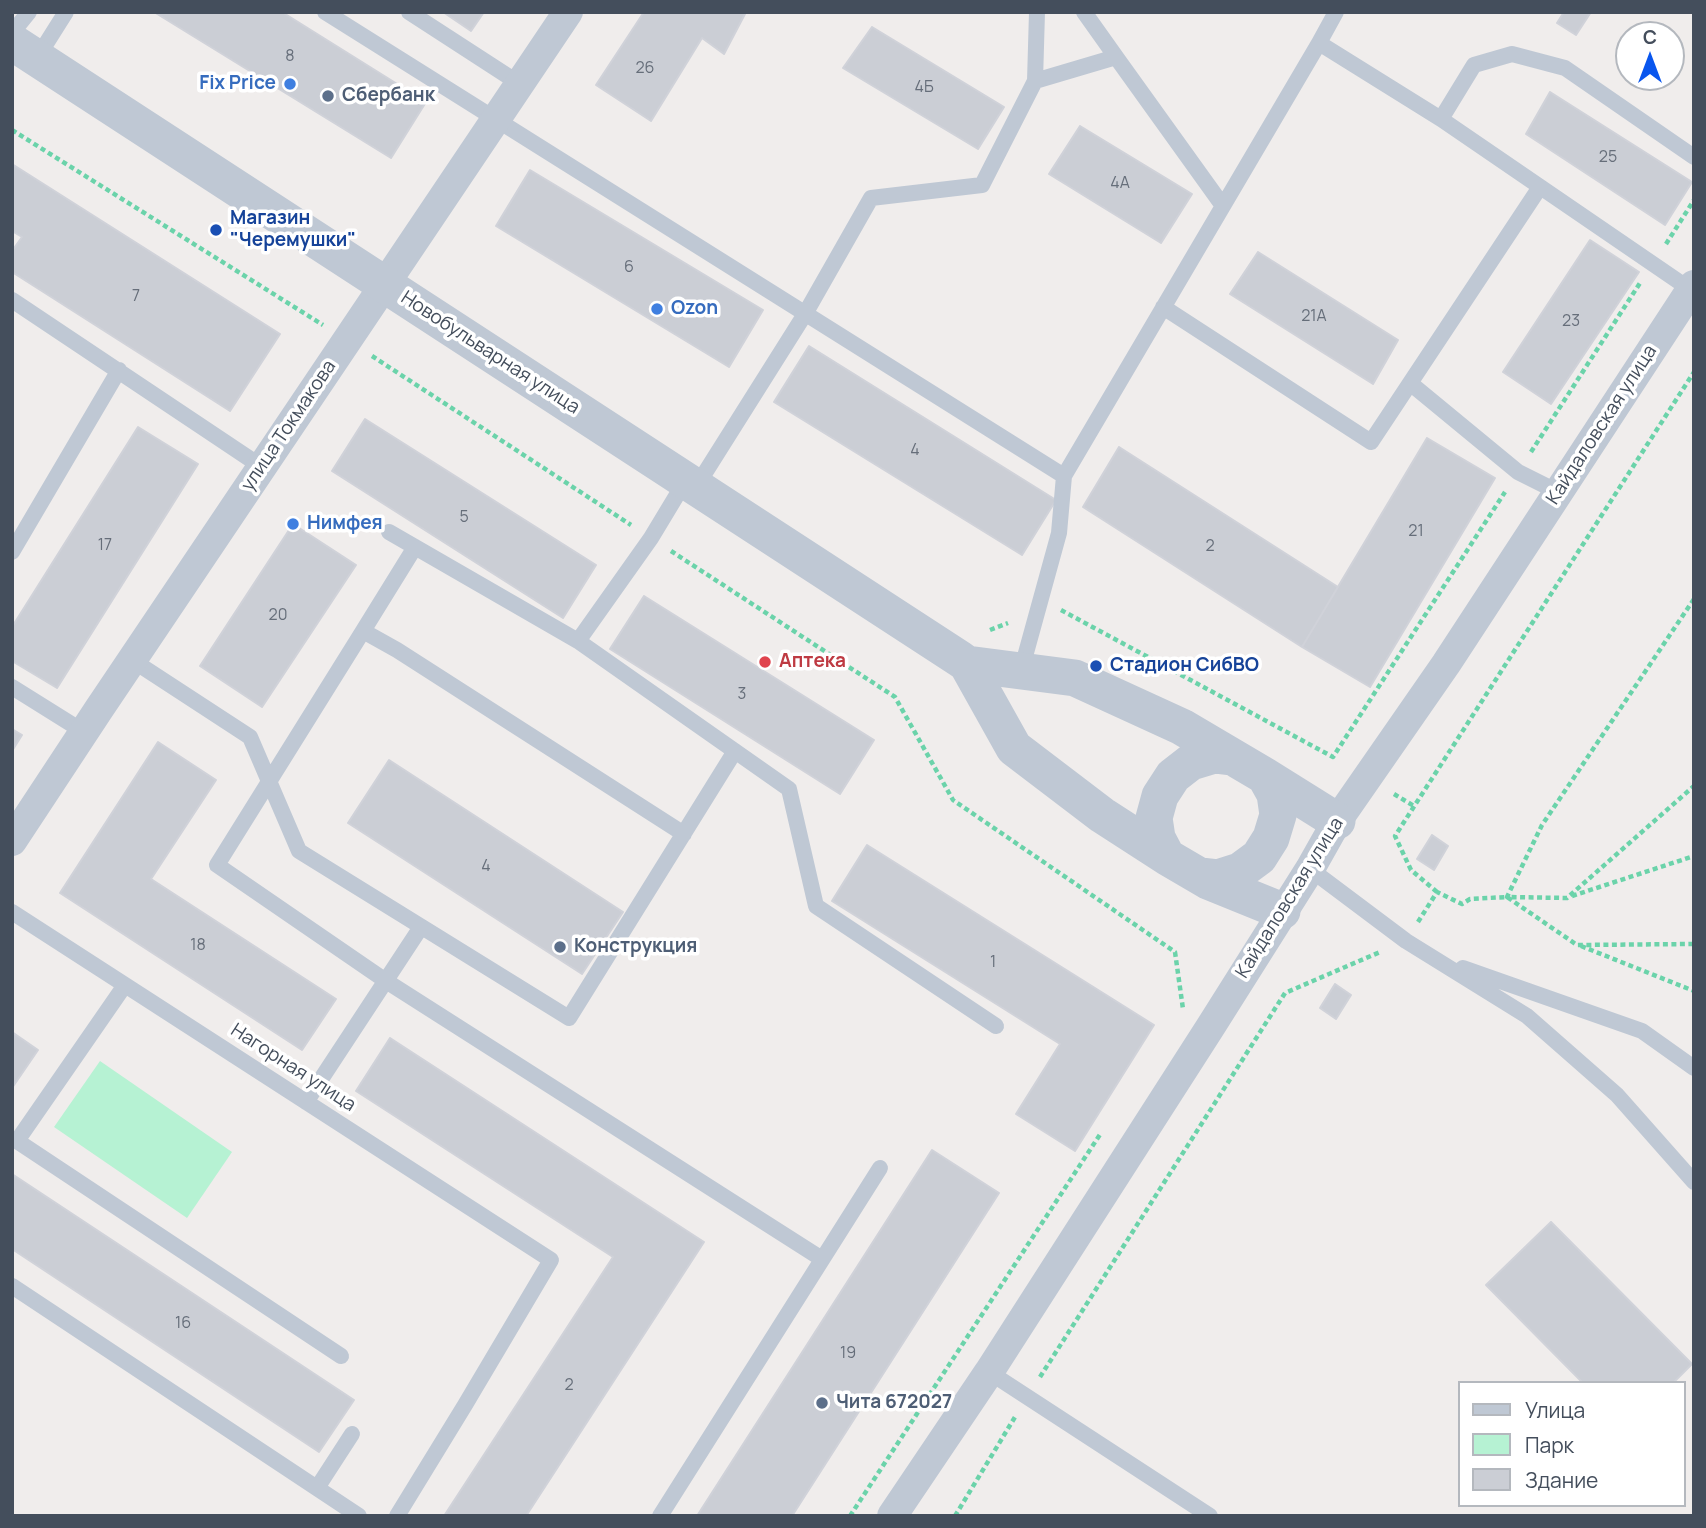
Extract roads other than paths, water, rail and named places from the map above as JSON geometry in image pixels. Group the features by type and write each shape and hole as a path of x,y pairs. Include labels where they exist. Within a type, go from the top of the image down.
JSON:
{"street":[{"name":"улица Токмакова","path":"12,841 568,12"},
{"name":"Новобульварная улица","path":"20,44 691,484 974,649"},
{"name":"Кайдаловская улица","path":"892,1516 989,1373 1310,869 1337,821 1446,664 1692,287"},
{"path":"974,649 1021,671 1075,678 1182,727 1337,821"},
{"path":"974,649 1014,748 1102,816 1167,857 1200,876 1282,911"},
{"path":"1167,857 1157,838 1154,818 1160,796 1173,776 1191,762 1214,755 1231,757"},
{"path":"1200,876 1218,878 1240,871 1259,857 1271,838 1278,816 1275,794 1265,776"}],"lane":[{"path":"20,44 29,12"},
{"path":"20,44 66,12"},
{"path":"326,12 1065,477"},
{"path":"409,12 520,84"},
{"path":"578,641 691,484 805,314 871,198 982,185 1035,81 1037,12"},
{"path":"1084,12 1223,206"},
{"path":"1021,671 1059,533 1065,477 1336,12"},
{"path":"1320,43 1441,119 1652,264 1692,287"},
{"path":"1441,119 1474,65 1512,54 1565,68 1694,157"},
{"path":"1035,81 1116,57"},
{"path":"1163,307 1371,442 1540,187"},
{"path":"12,300 262,467"},
{"path":"12,552 119,370"},
{"path":"1410,383 1518,472 1558,492"},
{"path":"389,532 578,641 789,789 816,906 996,1026"},
{"path":"415,547 218,864 386,981 822,1259"},
{"path":"363,631 397,650 684,834"},
{"path":"132,660 250,737 299,851 569,1018 735,751"},
{"path":"12,687 84,732"},
{"path":"1310,869 1406,941 1527,1016 1617,1095 1694,1182"},
{"name":"Нагорная улица","path":"12,912 551,1260 397,1516"},
{"path":"306,1102 421,927"},
{"path":"1434,958 1642,1031 1694,1068"},
{"path":"125,985 17,1141 341,1356"},
{"path":"660,1516 880,1168"},
{"path":"12,1286 359,1516"},
{"path":"989,1373 1210,1516"},
{"path":"317,1488 352,1434"}],"place":[{"name":"Fix Price","path":"290,84"},
{"name":"Сбербанк","path":"328,96"},
{"name":"Магазин \"Черемушки\"","path":"216,230"},
{"name":"Ozon","path":"657,309"},
{"name":"Нимфея","path":"293,524"},
{"name":"Аптека","path":"765,662"},
{"name":"Стадион СибВО","path":"1096,666"},
{"name":"Конструкция","path":"560,947"},
{"name":"Чита 672027","path":"822,1403"}]}
